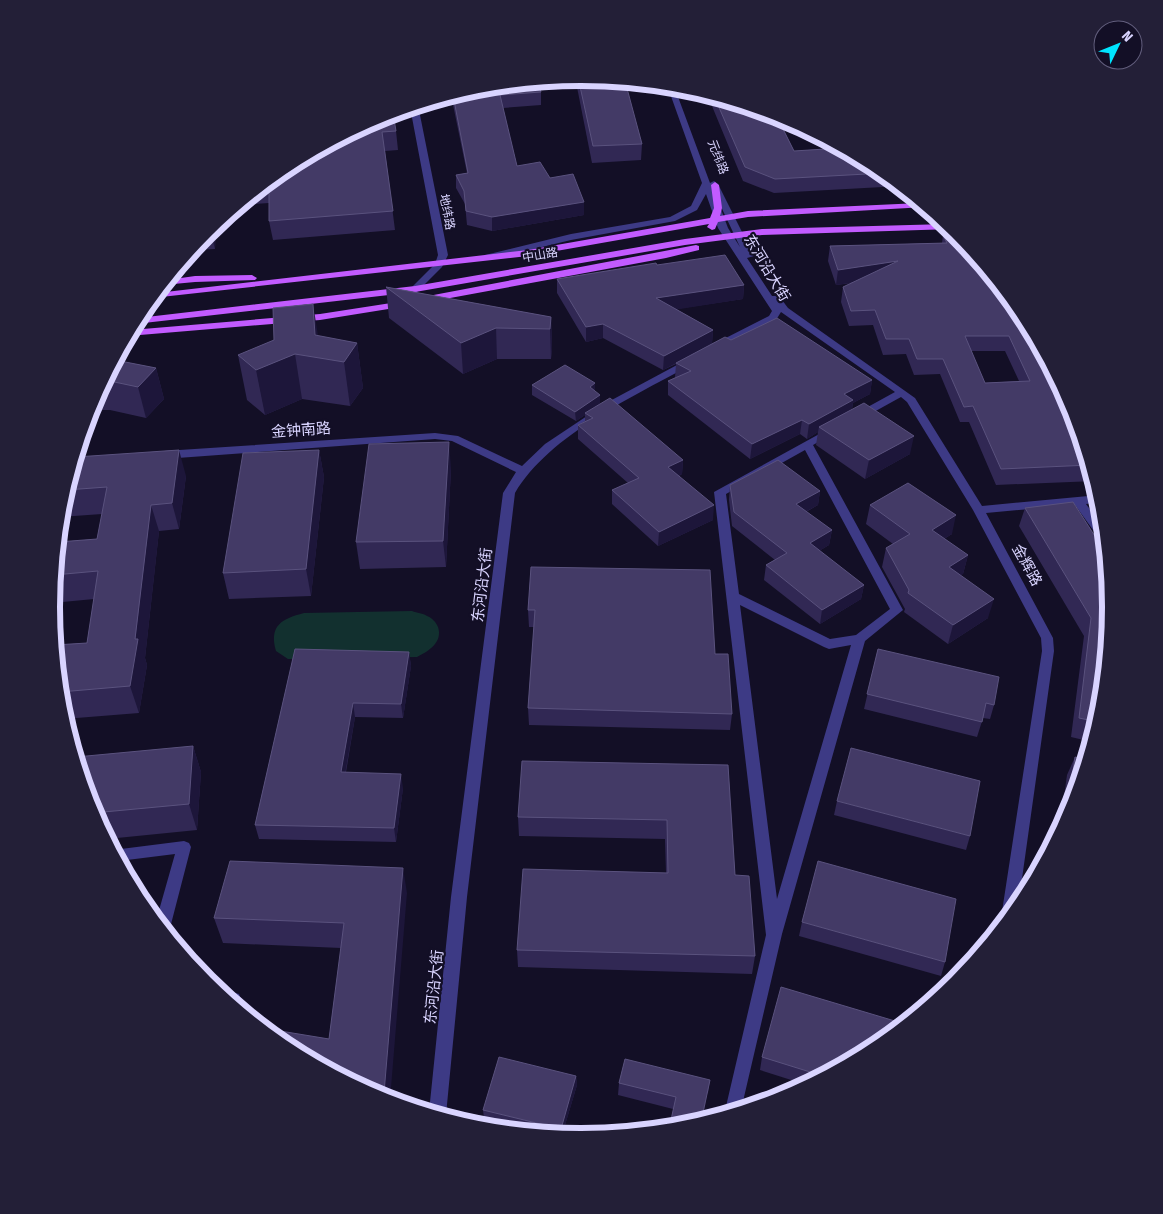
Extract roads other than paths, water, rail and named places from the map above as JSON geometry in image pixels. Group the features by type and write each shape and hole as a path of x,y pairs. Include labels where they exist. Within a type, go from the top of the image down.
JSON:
{"main road":[{"path":"684,242 707,233 721,218 718,200 710,184"},
{"name":"中山路","path":"164,295 528,254 721,218 776,212 914,205"},
{"name":"中山路","path":"147,319 415,290 684,242 734,236 778,231 938,227"},
{"path":"139,332 320,317 398,305 666,255 690,250 734,236"},
{"path":"174,282 218,278 302,279"}],"street":[{"name":"元纬路","path":"673,94 710,184"},
{"name":"元纬路","path":"681,96 710,184"},
{"name":"地纬路","path":"415,113 443,255 439,265"},
{"path":"481,260 524,247 672,219 694,208 710,184"},
{"name":"东河沿大街","path":"721,218 784,310"},
{"name":"东河沿大街","path":"438,1108 459,897 498,598 509,493 523,471 549,446 612,404 773,318 777,311 734,236"},
{"path":"398,305 439,265"},
{"name":"金辉路","path":"784,310 911,400 979,510 1047,638 1048,651 1011,902"},
{"path":"774,935 720,492 902,392"},
{"name":"金钟南路","path":"152,456 435,436 454,438 523,471"},
{"path":"733,596 829,644 859,639 897,610 807,444"},
{"path":"979,510 1092,500"},
{"path":"1078,501 1097,527"},
{"path":"734,1106 774,935 859,639"},
{"path":"123,854 184,847 164,919"}]}
